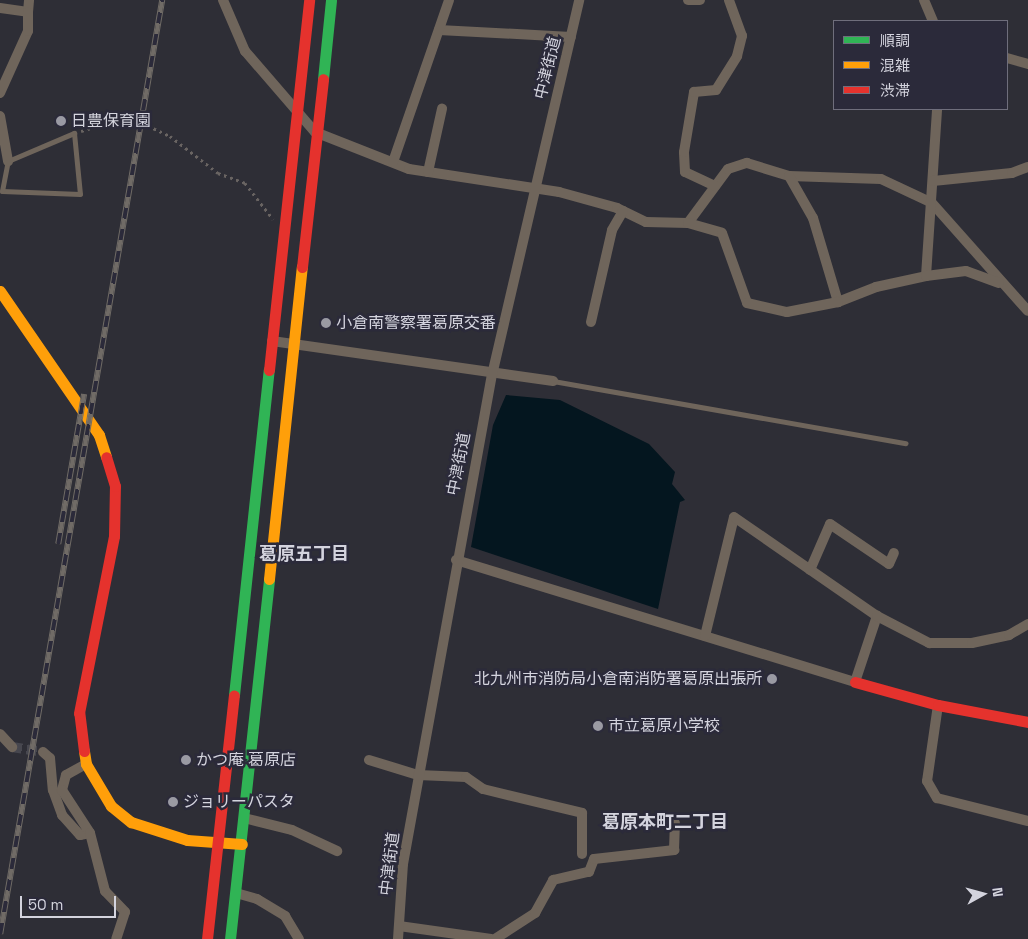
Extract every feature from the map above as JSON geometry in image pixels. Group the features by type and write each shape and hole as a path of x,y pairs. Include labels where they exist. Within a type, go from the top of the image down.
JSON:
{"street":[{"path":"0,93 28,32 29,0"},
{"path":"223,0 245,51 296,106 315,132 393,162 428,172 534,187 623,212 646,222 688,223 722,233 747,303 788,312 838,302 876,287 926,276 966,271 1002,285"},
{"path":"207,939 309,0"},
{"path":"230,939 296,345 315,132 331,0"},
{"path":"393,162 449,0"},
{"name":"中津街道","path":"398,939 403,864 456,560 492,375 534,187 579,0"},
{"path":"688,0 700,0"},
{"path":"715,186 685,172 684,152 694,92 716,90 738,56 742,36 729,0"},
{"path":"924,0 933,20"},
{"path":"0,8 28,12"},
{"path":"439,30 571,36"},
{"path":"1008,58 1028,64"},
{"path":"428,172 442,109"},
{"path":"926,276 937,110"},
{"path":"0,116 8,160"},
{"path":"688,223 728,168 747,162 789,176 881,178 932,203 1002,285 1028,311"},
{"path":"933,181 1012,174 1028,168"},
{"path":"789,176 813,218 838,302"},
{"path":"591,322 612,230 623,212"},
{"path":"0,291 99,435 115,486 114,536 80,713 86,764 111,806 131,822 163,834 242,844"},
{"path":"272,341 492,375 552,381"},
{"path":"705,636 734,517 877,616 929,643 972,643 1009,635 1028,624"},
{"path":"810,570 830,524 889,564 894,553"},
{"path":"456,560 855,682 938,705 1028,722"},
{"path":"855,682 877,616"},
{"path":"938,705 927,781 937,798 1028,821"},
{"path":"0,734 12,747"},
{"path":"44,752 50,758 53,790 62,815 80,835 90,833"},
{"path":"370,760 418,775 466,777 483,789 582,813 582,854"},
{"path":"86,764 66,775 62,790 90,833 105,891 125,912 116,939"},
{"path":"244,818 292,830 337,851"},
{"path":"495,939 535,914 553,880 589,872 594,859 674,850 675,824"},
{"path":"236,893 257,898 285,916 298,939"},
{"path":"399,926 491,939"}],"lane":[{"path":"74,133 80,194 1,192 8,160 74,133"},
{"path":"552,381 906,443"}],"path":[{"path":"74,133 125,118"},
{"path":"142,123 170,136 218,173 245,183 283,232"}],"water":[{"path":"506,395 560,400 649,444 675,472 672,484 685,500 680,502 658,609 471,547 493,425"}],"tunnel":[{"path":"12,747 43,752"}],"railway":[{"path":"0,934 162,0"},
{"path":"58,544 84,394"}],"traffic: fast":[{"path":"323,79 331,0"},
{"path":"234,695 269,370"},
{"path":"230,939 269,579"}],"traffic: slow":[{"path":"269,579 302,267"},
{"path":"0,291 99,435 106,457"},
{"path":"84,751 86,764 111,806 131,822 187,840 242,844"}],"traffic: jam":[{"path":"269,370 309,0"},
{"path":"302,267 323,79"},
{"path":"84,751 79,713 114,536 115,486 106,457"},
{"path":"855,682 938,705 1028,722"},
{"path":"207,939 234,695"}],"place":[{"name":"日豊保育園","path":"61,121"},
{"name":"小倉南警察署葛原交番","path":"326,323"},
{"name":"北九州市消防局小倉南消防署葛原出張所","path":"772,679"},
{"name":"市立葛原小学校","path":"598,726"},
{"name":"かつ庵 葛原店","path":"186,760"},
{"name":"ジョリーパスタ","path":"173,802"}],"district":[{"name":"葛原五丁目","path":"304,554"},
{"name":"葛原本町二丁目","path":"665,822"}]}
